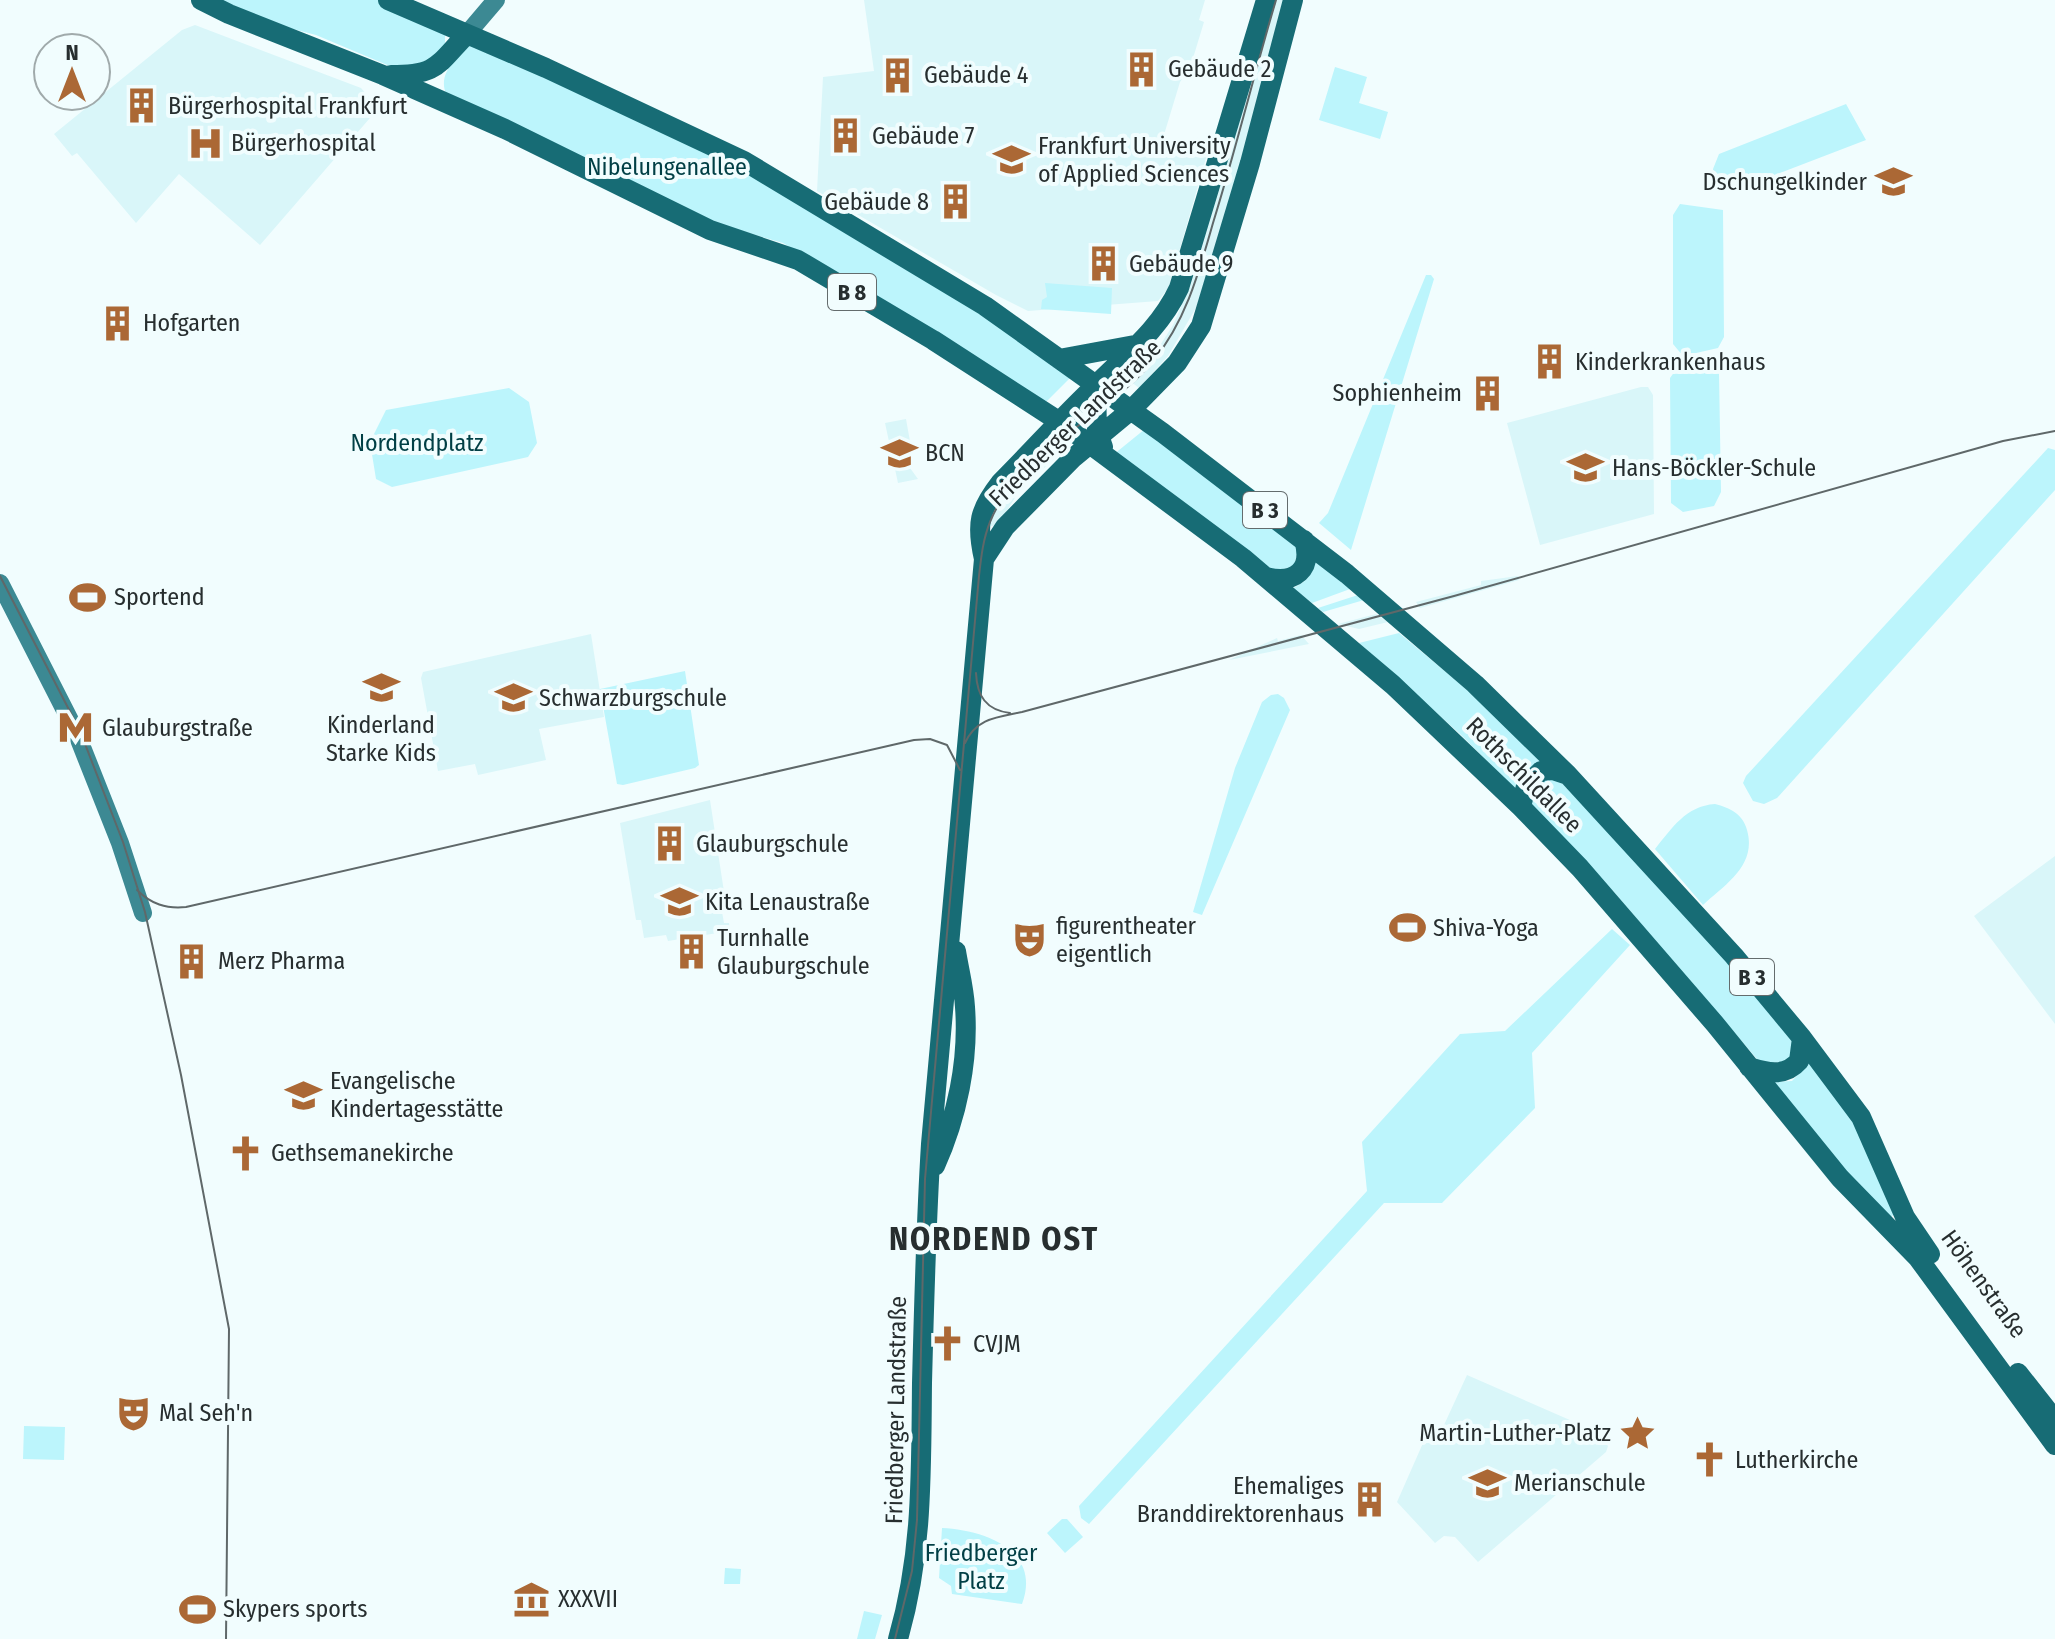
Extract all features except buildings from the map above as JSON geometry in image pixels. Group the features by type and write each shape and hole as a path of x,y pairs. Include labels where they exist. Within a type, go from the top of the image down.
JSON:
{"main road":[{"name":"B 8","path":"201,0 383,75 574,162 710,230 798,260 933,340 1060,422"},
{"name":"B 8","path":"388,0 546,68 744,161 985,306 1059,359 1087,385 1131,410"},
{"path":"383,75 415,75 432,70 496,0"},
{"name":"Friedberger Landstraße","path":"898,1639 909,1601 918,1544 928,1179 984,559 978,533 984,507 1001,482 1060,422 1087,385 1140,344 1163,318 1179,288 1266,0"},
{"name":"Friedberger Landstraße","path":"984,559 1005,527 1073,458 1094,444 1177,363 1201,326 1250,163 1293,0"},
{"path":"1059,359 1140,344"},
{"path":"1087,385 1094,444"},
{"name":"Rothschildallee","path":"1131,410 1347,574 1475,684 1568,775 1700,917 1802,1038 1861,1117 1885,1171"},
{"name":"Rothschildallee","path":"1060,422 1094,444 1266,577 1385,678 1521,807 1637,932 1840,1178 1891,1229"},
{"path":"1266,577 1284,580 1299,573 1307,559 1304,540"},
{"path":"0,583 81,745 120,843 143,913"},
{"path":"1521,807 1526,786 1541,771 1553,770 1568,775"},
{"path":"1749,1067 1769,1073 1787,1071 1799,1061 1802,1038"},
{"name":"Höhenstraße","path":"1885,1171 1913,1231 2055,1420"},
{"name":"Höhenstraße","path":"1891,1229 1928,1272 2055,1445"}],"shaded area":[{"name":"Frankfurt University of Applied Sciences","path":"864,0 1205,0 1199,20 1204,22 1190,68 1180,82 1163,138 1208,151 1169,287 1158,301 1028,311 817,191 823,77 874,71"},
{"path":"1272,0 1284,0 1243,154 1197,306 1168,356 1139,388 1130,381 1152,358 1173,325 1191,284"},
{"name":"Bürgerhospital","path":"195,25 361,88 374,103 376,111 260,245 179,174 136,223 77,153 72,156 54,134 81,112 112,112 112,87 182,30"},
{"name":"Hans-Böckler-Schule","path":"1648,387 1653,395 1654,514 1540,545 1507,423"},
{"name":"BCN","path":"906,419 911,447 905,461 918,479 898,483 885,423"},
{"path":"1055,441 1067,448 1021,488 998,525 985,527 988,517 1027,463"},
{"path":"1518,576 1519,580 1420,608 1416,602 1481,585 1481,581"},
{"path":"1376,614 1388,622 1359,629 1338,624"},
{"name":"Schwarzburgschule","path":"591,634 604,717 539,729 546,760 478,775 475,764 438,771 421,678 423,672"},
{"path":"1301,635 1309,644 1229,660 1277,638 1278,641"},
{"path":"710,800 726,905 721,906 724,923 729,923 730,931 668,941 666,935 644,938 641,920 636,920 620,823"},
{"path":"2055,856 2055,1024 1974,916"},
{"name":"Merianschule","path":"1467,1375 1595,1431 1608,1446 1606,1452 1478,1562 1455,1537 1444,1536 1435,1543 1397,1502 1427,1434 1438,1438"}],"green space":[{"path":"220,0 378,0 445,32 445,48 427,64 392,67 316,35 274,24"},
{"name":"Nibelungenallee","path":"473,42 722,157 970,302 1070,378 1046,402 783,243 714,223 446,93 444,79 447,71"},
{"path":"1335,67 1367,77 1359,103 1388,112 1380,139 1319,120"},
{"path":"1846,104 1866,140 1730,192 1714,183 1713,169 1719,154"},
{"path":"1680,204 1723,210 1724,337 1718,348 1683,356 1673,344 1673,215"},
{"path":"1426,275 1434,279 1351,550 1319,523 1328,513"},
{"path":"1045,283 1112,288 1111,314 1041,309 1042,300 1047,297"},
{"path":"1713,365 1719,373 1721,492 1714,506 1683,512 1671,503 1670,378 1675,371"},
{"name":"Nordendplatz","path":"509,388 529,402 537,443 528,457 392,487 376,479 370,442 386,410"},
{"path":"1145,429 1299,546 1294,566 1273,572 1113,455"},
{"path":"2048,448 2055,450 2055,490 1777,798 1764,804 1753,801 1743,783 1746,776"},
{"path":"1315,560 1350,589 1312,603 1293,588 1308,577"},
{"path":"1358,595 1364,600 1323,612 1318,608"},
{"path":"1399,633 1464,687 1546,765 1515,789 1460,734 1359,643"},
{"path":"685,671 699,765 617,784 600,689"},
{"path":"1278,694 1290,710 1202,915 1193,912 1235,768 1262,702"},
{"path":"1558,779 1689,915 1792,1038 1791,1062 1761,1063 1613,891 1532,805 1531,792 1539,780"},
{"path":"1715,804 1731,810 1745,824 1748,854 1730,881 1703,905 1655,849 1688,814"},
{"path":"1612,929 1630,945 1532,1053 1535,1108 1442,1203 1384,1203 1089,1524 1081,1518 1079,1506 1367,1191 1362,1142 1460,1034 1505,1031"},
{"path":"1807,1057 1849,1111 1896,1212 1889,1219 1855,1185 1773,1082 1792,1081 1803,1069"},
{"path":"24,1426 65,1427 64,1460 23,1459"},
{"path":"1062,1519 1067,1519 1083,1537 1065,1553 1047,1533"},
{"name":"Friedberger Platz","path":"942,1528 991,1539 1017,1557 1024,1570 1026,1585 1022,1604 952,1594 951,1586 939,1578"},
{"path":"725,1568 741,1569 740,1584 724,1584"},
{"path":"864,1611 882,1615 875,1639 857,1639"}],"tram line":[{"path":"895,1639 912,1571 917,1520 925,1179 984,542 1003,497 1021,475 1064,436 1133,382 1164,346 1183,313 1202,260 1276,0"},
{"path":"965,743 975,728 996,717 1454,596 2003,441 2055,431"},
{"path":"0,576 80,731 123,842 145,912 181,1075 229,1329 226,1639"},
{"path":"976,673 978,689 984,700 995,709 1010,713"},
{"path":"137,890 159,904 186,907 914,740 930,739 947,745 960,770"}],"place":[{"name":"Gebäude 2","path":"1142,69"},
{"name":"Gebäude 4","path":"898,75"},
{"name":"Bürgerhospital Frankfurt","path":"142,106"},
{"name":"Gebäude 7","path":"846,136"},
{"name":"Bürgerhospital","path":"205,143"},
{"name":"Frankfurt University of Applied Sciences","path":"1012,160"},
{"name":"Dschungelkinder","path":"1893,182"},
{"name":"Gebäude 8","path":"955,202"},
{"name":"Gebäude 9","path":"1103,264"},
{"name":"Hofgarten","path":"117,323"},
{"name":"Kinderkrankenhaus","path":"1549,362"},
{"name":"Sophienheim","path":"1488,393"},
{"name":"BCN","path":"899,453"},
{"name":"Hans-Böckler-Schule","path":"1586,468"},
{"name":"Sportend","path":"88,597"},
{"name":"Kinderland Starke Kids","path":"381,688"},
{"name":"Schwarzburgschule","path":"513,698"},
{"name":"Glauburgstraße","path":"76,728"},
{"name":"Glauburgschule","path":"670,844"},
{"name":"Kita Lenaustraße","path":"679,902"},
{"name":"Shiva-Yoga","path":"1407,928"},
{"name":"figurentheater eigentlich","path":"1030,940"},
{"name":"Turnhalle Glauburgschule","path":"691,952"},
{"name":"Merz Pharma","path":"192,961"},
{"name":"Evangelische Kindertagesstätte","path":"304,1095"},
{"name":"Gethsemanekirche","path":"245,1153"},
{"name":"CVJM","path":"947,1344"},
{"name":"Mal Seh'n","path":"133,1413"},
{"name":"Martin-Luther-Platz","path":"1637,1433"},
{"name":"Lutherkirche","path":"1709,1460"},
{"name":"Merianschule","path":"1488,1483"},
{"name":"Ehemaliges Branddirektorenhaus","path":"1370,1500"},
{"name":"XXXVII","path":"532,1599"},
{"name":"Skypers sports","path":"197,1609"}],"district":[{"name":"NORDEND OST","path":"994,1239"}]}
